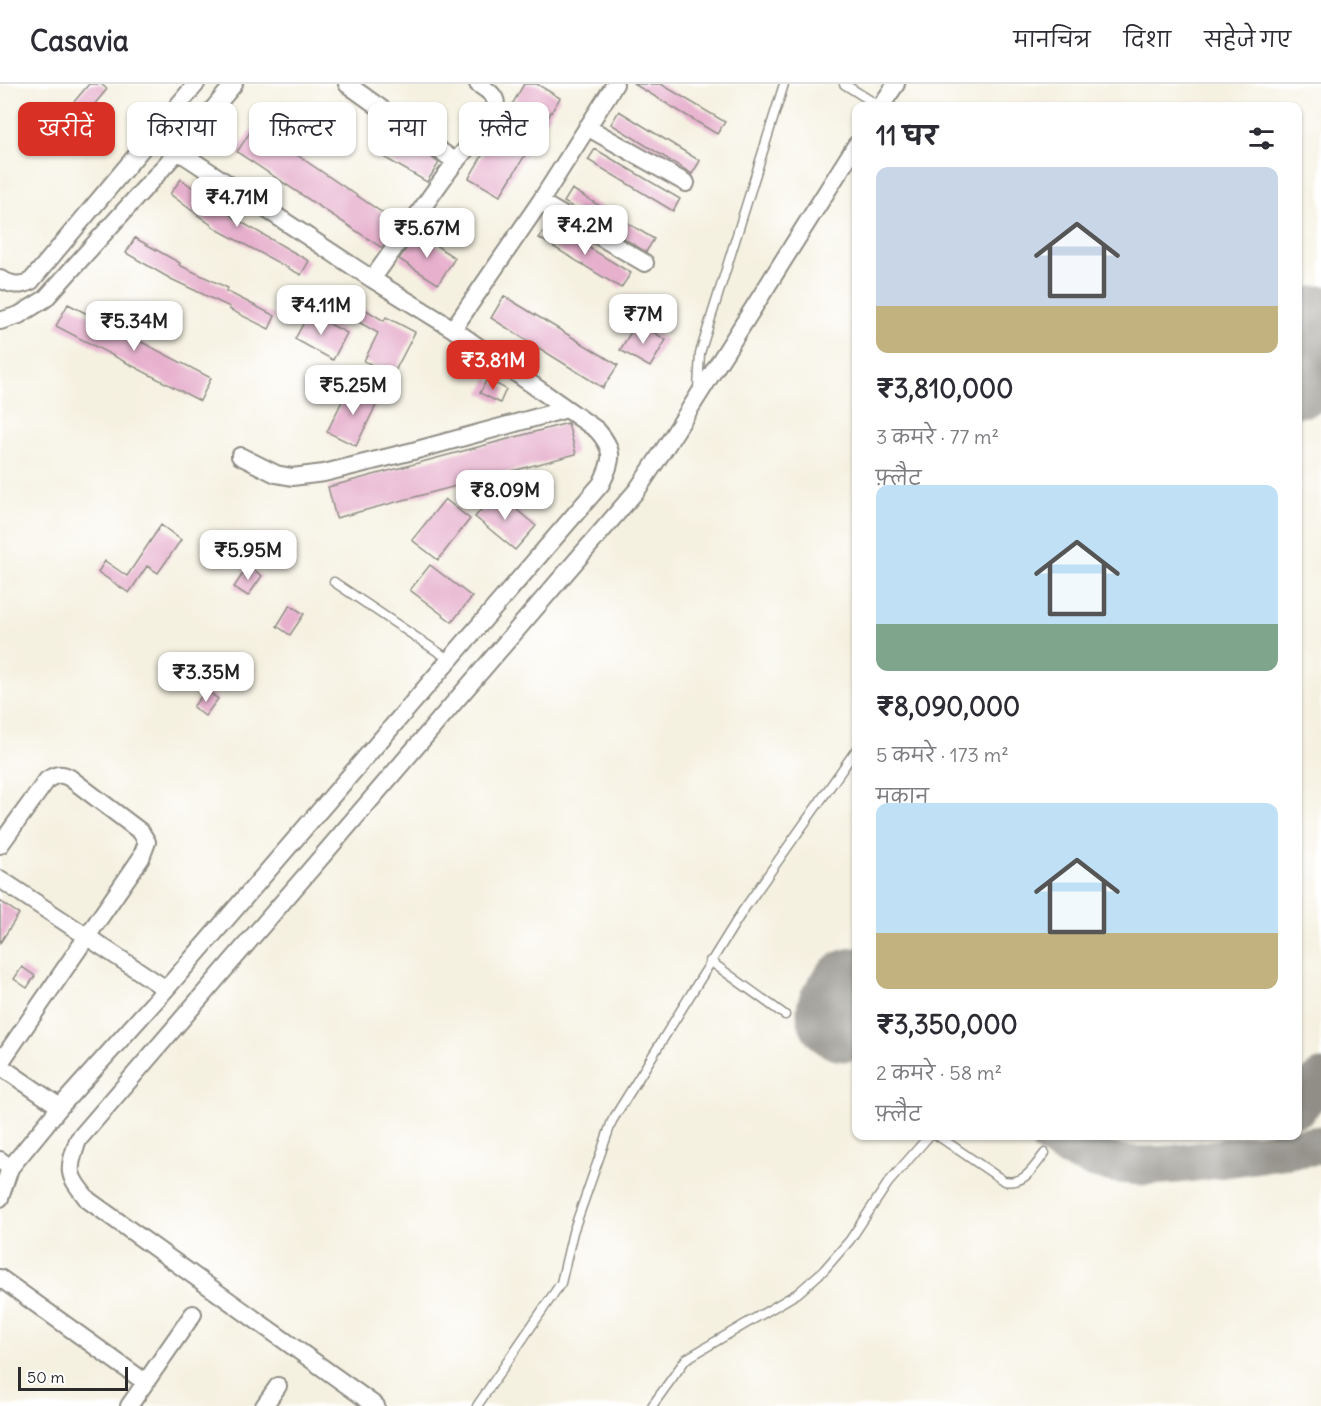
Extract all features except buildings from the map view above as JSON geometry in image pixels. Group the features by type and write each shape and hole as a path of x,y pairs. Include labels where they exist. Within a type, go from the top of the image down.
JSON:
{"street":[{"path":"0,279 10,285 21,286 31,281 196,84"},
{"path":"219,102 234,84"},
{"path":"346,84 456,162"},
{"path":"372,279 456,162 489,121 496,108 496,100 478,84"},
{"path":"453,329 540,202 615,84"},
{"path":"883,102 896,84"},
{"path":"587,128 686,183"},
{"path":"376,1406 88,1200 72,1179 70,1164 78,1140 637,490 852,151"},
{"path":"0,321 19,315 45,298 174,156"},
{"path":"3,1179 60,1107 166,989 601,484 608,470 610,453 607,441 597,430 453,329 184,156"},
{"path":"540,202 645,262"},
{"path":"240,456 276,474 292,477 324,473 567,410"},
{"path":"0,845 47,780 55,774 63,774 70,778 141,832 147,842 146,850 0,1064 60,1107"},
{"path":"0,879 166,989"},
{"path":"0,1278 145,1382"},
{"path":"129,1406 193,1314"},
{"path":"264,1406 278,1386"}],"lane":[{"path":"698,396 700,353 784,84"},
{"path":"844,84 873,102"},
{"path":"334,582 450,660"},
{"path":"477,1406 561,1283 573,1232 612,1121 742,912 852,756"},
{"path":"710,961 785,1015"},
{"path":"652,1406 686,1359 798,1293 824,1270 850,1240 888,1183 926,1140"},
{"path":"944,1140 1004,1181 1014,1183 1026,1176 1045,1153"}],"taxiway":[{"path":"1302,1102 1321,1079"},
{"path":"1054,1140 1091,1158 1112,1163 1155,1166 1321,1145"}],"runway":[{"path":"1302,362 1321,335"},
{"path":"846,1012 852,1003"}]}
